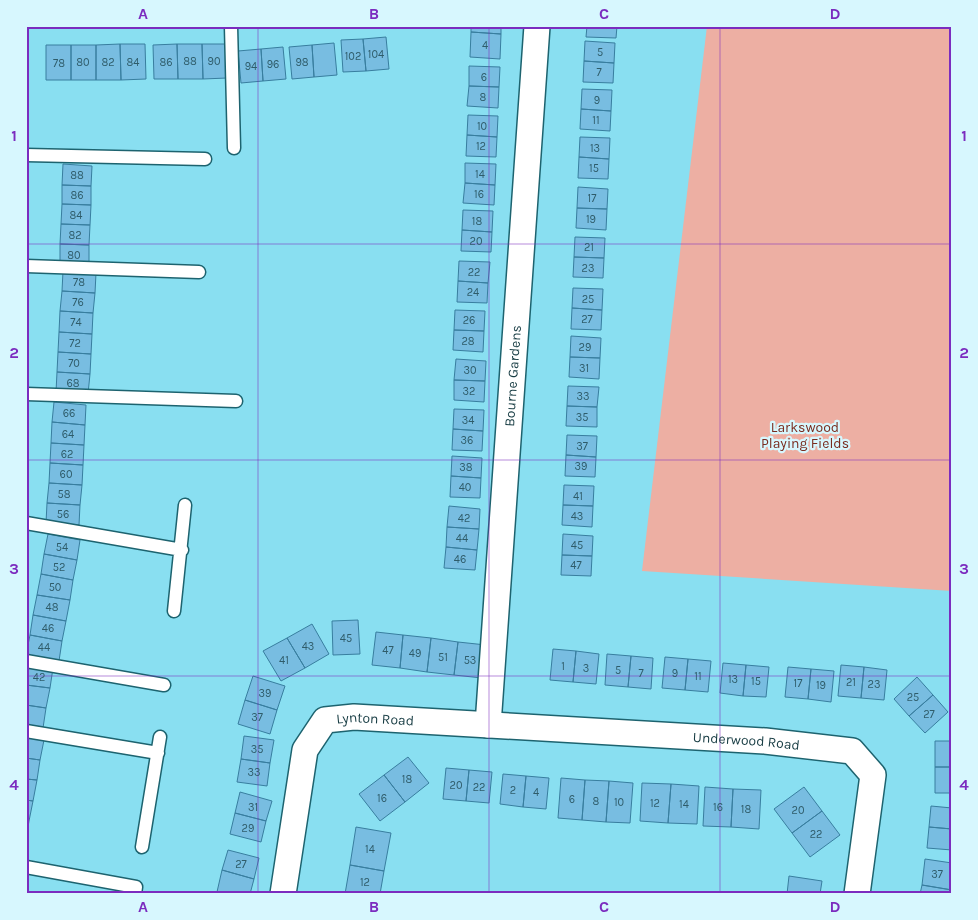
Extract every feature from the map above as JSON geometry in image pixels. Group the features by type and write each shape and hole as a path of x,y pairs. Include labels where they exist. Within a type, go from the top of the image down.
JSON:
{"street":[{"name":"Bourne Gardens","path":"488,725 537,26"},
{"name":"Lynton Road","path":"283,894 305,750 325,720 354,717 488,725"},
{"name":"Underwood Road","path":"488,725 765,741 852,751 873,775 857,894"}],"lane":[{"path":"231,26 234,148"},
{"path":"26,155 205,159"},
{"path":"26,266 199,272"},
{"path":"26,394 236,401"},
{"path":"174,610 182,550 185,505"},
{"path":"26,523 182,550"},
{"path":"26,660 164,685"},
{"path":"26,731 158,753"},
{"path":"142,846 160,738"},
{"path":"26,867 136,887 135,894"}],"green space":[{"name":"Larkswood Playing Fields","path":"707,26 952,26 952,591 642,571"}],"building":[{"path":"471,26 501,26 501,34 471,32"},
{"path":"587,26 617,26 616,38 586,37"},
{"path":"471,32 501,34 500,59 470,57"},
{"path":"386,37 389,69 366,71 363,39"},
{"path":"363,39 366,71 343,72 341,40"},
{"path":"585,41 615,43 614,63 584,61"},
{"path":"334,43 337,75 314,77 312,45"},
{"path":"120,44 145,44 146,79 121,80"},
{"path":"120,44 121,80 96,80 96,45"},
{"path":"177,44 178,79 154,79 153,45"},
{"path":"177,44 202,44 203,79 178,79"},
{"path":"202,44 226,44 227,78 203,79"},
{"path":"46,45 71,45 71,80 46,80"},
{"path":"71,45 96,45 96,80 71,80"},
{"path":"312,45 314,77 292,79 289,47"},
{"path":"283,47 286,79 263,81 261,49"},
{"path":"261,49 263,81 241,83 238,51"},
{"path":"584,61 614,63 613,83 583,82"},
{"path":"469,66 500,67 499,87 469,86"},
{"path":"469,86 499,87 498,108 467,106"},
{"path":"582,89 612,90 611,111 581,109"},
{"path":"581,109 611,111 610,131 580,129"},
{"path":"468,115 498,116 497,137 467,135"},
{"path":"467,135 497,137 496,157 466,156"},
{"path":"580,137 610,138 609,159 579,157"},
{"path":"579,157 609,159 608,179 578,178"},
{"path":"465,163 496,164 495,185 465,183"},
{"path":"63,164 92,166 91,186 62,185"},
{"path":"465,183 495,185 494,205 463,203"},
{"path":"62,185 91,186 91,205 62,204"},
{"path":"578,187 608,189 607,209 577,208"},
{"path":"62,204 91,205 90,225 61,224"},
{"path":"577,208 607,209 606,230 576,228"},
{"path":"463,210 493,211 492,232 462,230"},
{"path":"61,224 90,225 89,245 60,244"},
{"path":"462,230 492,232 491,252 461,251"},
{"path":"575,237 605,238 604,258 574,257"},
{"path":"60,244 89,245 89,265 60,264"},
{"path":"574,257 604,258 603,278 573,277"},
{"path":"459,261 490,262 488,283 458,281"},
{"path":"63,271 96,273 95,293 62,291"},
{"path":"458,281 488,283 487,303 457,302"},
{"path":"573,288 603,289 602,310 572,308"},
{"path":"62,291 95,293 93,313 60,311"},
{"path":"572,308 602,310 601,330 571,329"},
{"path":"455,310 485,311 484,331 454,330"},
{"path":"60,311 93,313 92,334 59,332"},
{"path":"454,330 484,331 483,352 453,350"},
{"path":"59,332 92,334 91,354 58,352"},
{"path":"571,336 601,338 600,358 570,357"},
{"path":"58,352 91,354 90,374 57,372"},
{"path":"570,357 600,358 599,379 569,377"},
{"path":"456,359 486,361 485,381 454,380"},
{"path":"57,372 90,374 88,394 56,392"},
{"path":"454,380 485,381 484,402 454,400"},
{"path":"568,386 599,387 597,407 567,406"},
{"path":"54,402 86,405 85,425 52,422"},
{"path":"567,406 597,407 597,427 566,426"},
{"path":"454,409 484,410 483,431 453,429"},
{"path":"52,422 85,425 84,445 51,443"},
{"path":"453,429 483,431 482,451 452,450"},
{"path":"567,435 597,436 596,457 566,455"},
{"path":"51,443 84,445 83,465 50,463"},
{"path":"566,455 596,457 595,477 565,476"},
{"path":"452,456 482,458 481,478 451,476"},
{"path":"50,463 83,465 82,485 49,483"},
{"path":"451,476 481,478 480,498 450,497"},
{"path":"49,483 82,485 80,505 47,503"},
{"path":"564,485 594,486 593,506 563,505"},
{"path":"47,503 80,505 79,525 46,523"},
{"path":"563,505 593,506 592,527 562,525"},
{"path":"449,506 480,509 479,529 447,527"},
{"path":"447,527 479,529 477,550 446,547"},
{"path":"48,534 80,540 77,560 44,554"},
{"path":"563,534 593,536 592,556 562,555"},
{"path":"446,547 477,550 475,570 444,568"},
{"path":"44,554 77,560 73,580 41,574"},
{"path":"562,555 592,556 591,576 561,575"},
{"path":"41,574 73,580 70,600 37,595"},
{"path":"37,595 70,600 66,621 33,615"},
{"path":"33,615 66,621 62,641 30,635"},
{"path":"358,620 360,654 333,655 332,621"},
{"path":"312,624 329,654 305,668 287,638"},
{"path":"376,632 403,635 400,668 372,665"},
{"path":"30,635 62,641 59,661 26,655"},
{"path":"403,635 431,638 427,672 400,668"},
{"path":"287,638 305,668 281,681 263,651"},
{"path":"431,638 458,642 454,675 427,672"},
{"path":"458,642 486,645 482,678 454,675"},
{"path":"553,649 576,651 573,682 550,680"},
{"path":"576,651 599,654 596,684 573,682"},
{"path":"607,654 631,656 628,687 605,685"},
{"path":"631,656 653,658 651,689 628,687"},
{"path":"665,657 688,659 685,690 662,688"},
{"path":"688,659 711,661 708,692 685,690"},
{"path":"723,663 746,665 743,696 720,693"},
{"path":"26,664 53,668 50,688 26,685"},
{"path":"746,665 769,667 766,697 743,696"},
{"path":"841,665 864,667 861,698 838,696"},
{"path":"788,667 811,669 808,699 785,697"},
{"path":"864,667 887,670 884,700 861,698"},
{"path":"811,669 834,671 831,702 808,699"},
{"path":"253,676 285,686 277,710 245,700"},
{"path":"917,677 933,695 909,716 894,699"},
{"path":"26,685 50,688 46,708 26,705"},
{"path":"933,695 948,712 925,733 909,716"},
{"path":"245,700 277,710 270,734 238,724"},
{"path":"26,705 46,708 43,728 26,726"},
{"path":"244,736 274,740 270,763 241,759"},
{"path":"26,737 44,740 40,760 26,758"},
{"path":"935,741 952,741 952,767 935,767"},
{"path":"408,757 429,783 405,802 384,775"},
{"path":"26,758 40,760 37,780 26,779"},
{"path":"241,759 270,763 267,786 237,782"},
{"path":"935,767 952,767 952,793 935,793"},
{"path":"446,768 469,770 466,801 443,799"},
{"path":"469,770 492,772 489,803 466,801"},
{"path":"503,774 526,776 523,807 500,804"},
{"path":"384,775 405,802 380,821 359,794"},
{"path":"526,776 549,778 546,809 523,807"},
{"path":"561,778 585,780 582,820 558,818"},
{"path":"26,779 37,780 33,801 26,800"},
{"path":"585,780 609,781 606,822 582,820"},
{"path":"609,781 633,783 630,823 606,822"},
{"path":"642,783 671,784 668,823 640,821"},
{"path":"671,784 699,786 697,824 668,823"},
{"path":"705,787 733,789 731,827 703,826"},
{"path":"804,787 822,811 792,833 774,809"},
{"path":"733,789 761,790 759,829 731,827"},
{"path":"240,792 272,801 266,821 235,813"},
{"path":"26,800 33,801 29,821 26,820"},
{"path":"931,806 952,808 952,829 929,827"},
{"path":"822,811 840,835 810,857 792,833"},
{"path":"235,813 266,821 261,842 230,834"},
{"path":"26,820 29,821 26,839"},
{"path":"356,827 391,833 384,871 350,865"},
{"path":"929,827 952,829 952,850 927,848"},
{"path":"228,850 259,858 254,879 222,870"},
{"path":"925,859 952,863 952,890 922,885"},
{"path":"350,865 384,871 380,894 345,894"},
{"path":"222,870 254,879 250,894 217,892"},
{"path":"789,876 822,881 820,894 787,894"},
{"path":"922,885 952,890 952,894 920,894"}]}
